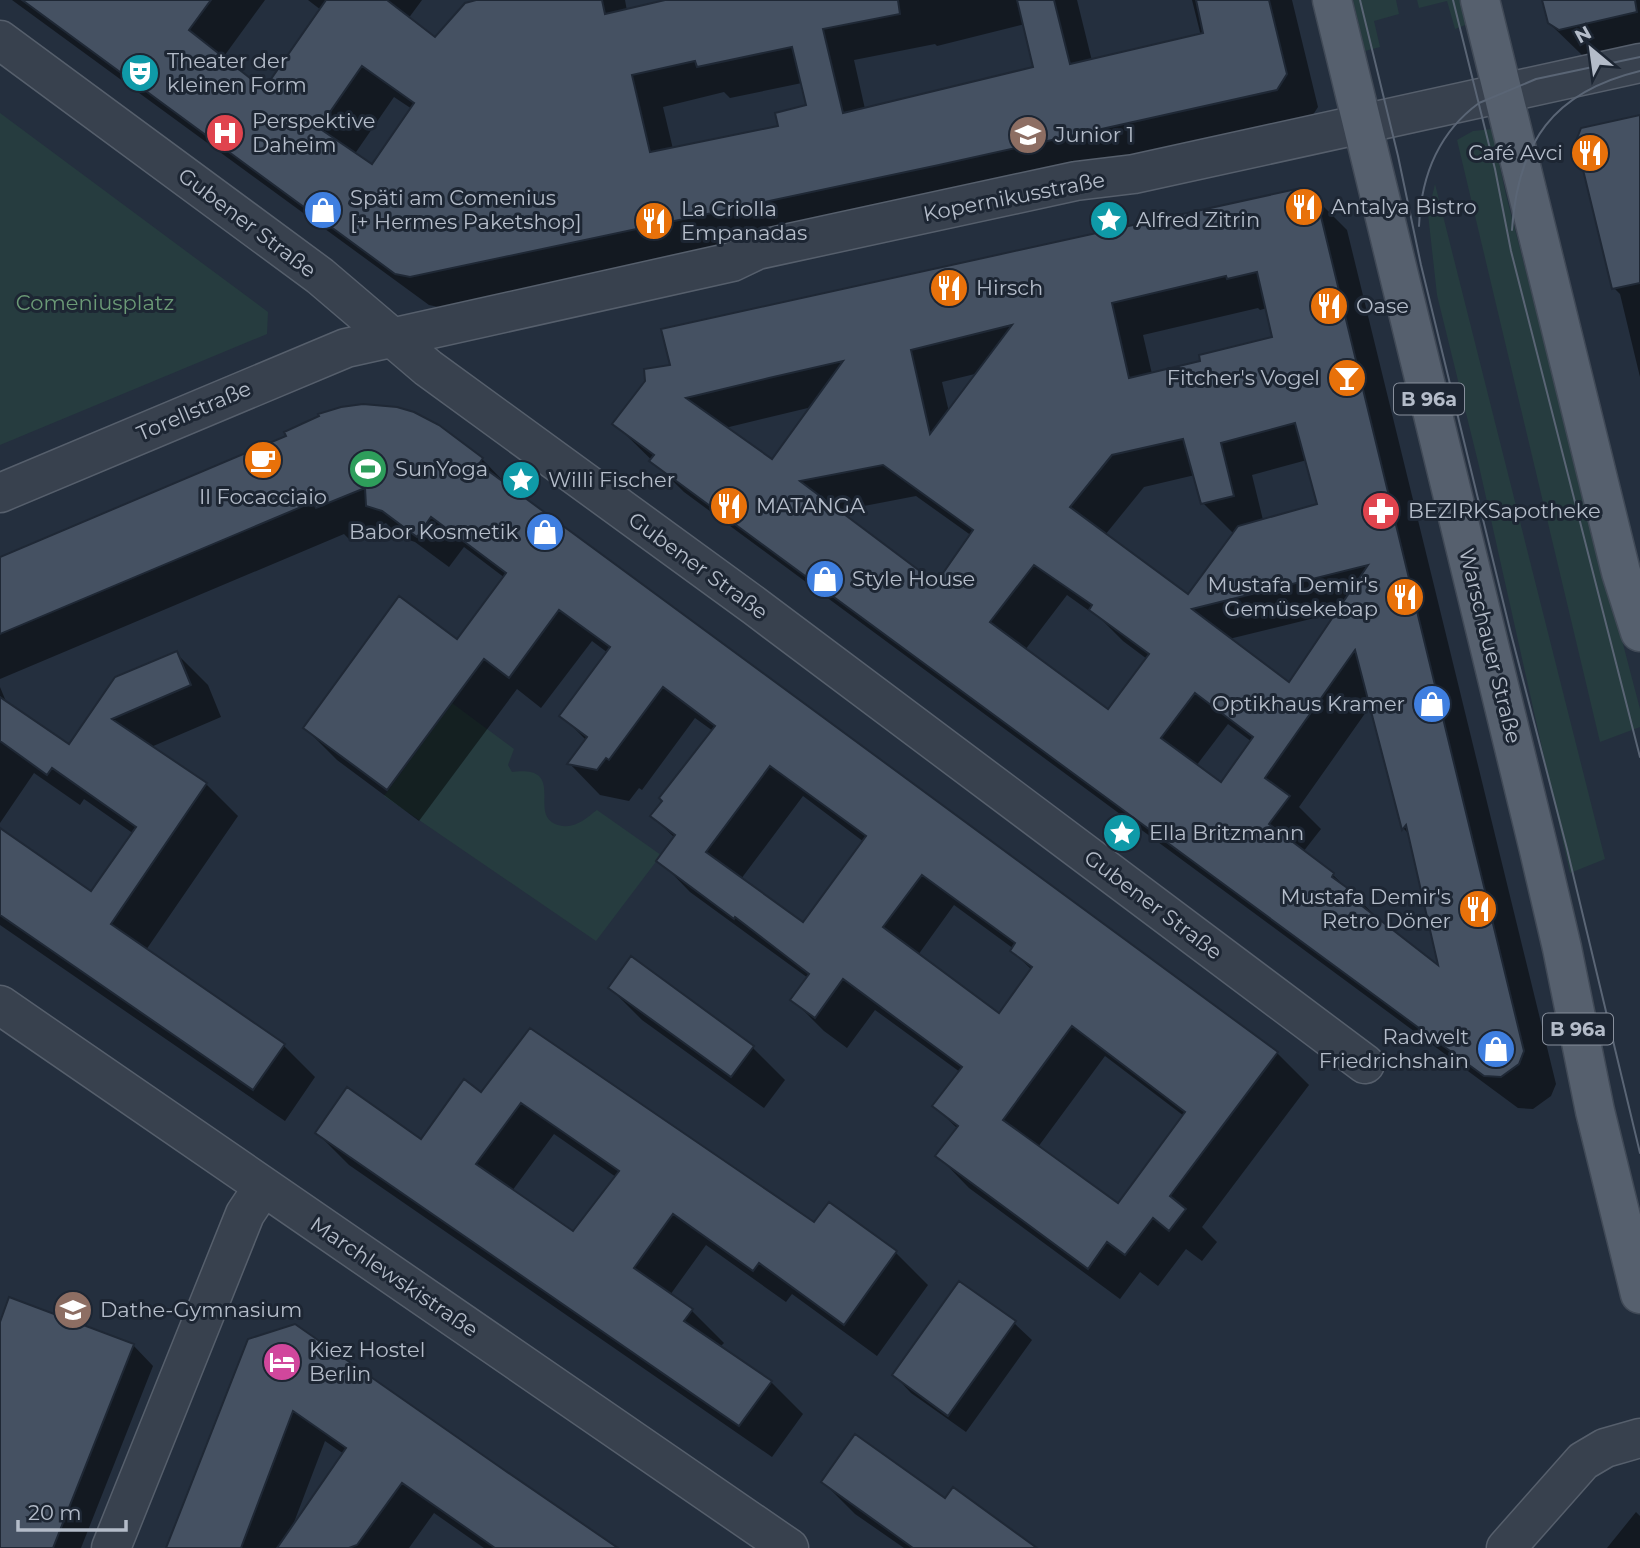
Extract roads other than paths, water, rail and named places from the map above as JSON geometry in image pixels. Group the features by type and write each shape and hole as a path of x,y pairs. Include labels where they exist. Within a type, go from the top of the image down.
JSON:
{"main road":[{"name":"Warschauer Straße","path":"1332,0 1539,850 1595,1111 1640,1294"},
{"path":"1480,0 1621,572 1640,632"}],"street":[{"name":"Gubener Straße","path":"0,40 320,276 428,368 756,607 1365,1064"},
{"name":"Kopernikusstraße","path":"391,337 732,262 758,250 785,244 1076,181 1122,177 1640,63"},
{"name":"Torellstraße","path":"0,493 346,348 391,337"},
{"name":"Marchlewskistraße","path":"0,1005 789,1548"},
{"path":"111,1548 245,1214 263,1187"},
{"path":"1506,1548 1583,1461 1605,1448 1640,1438"}],"tram line":[{"path":"1360,0 1421,265 1640,1153"},
{"path":"1453,0 1495,169 1511,251 1640,757"},
{"path":"1419,226 1423,190 1434,157 1453,128 1479,103 1536,79 1640,57"},
{"path":"1512,230 1522,171 1532,147 1546,125 1563,107 1584,92 1610,80 1640,71"}],"place":[{"name":"Theater der kleinen Form","path":"140,73"},
{"name":"Perspektive Daheim","path":"225,133"},
{"name":"Junior 1","path":"1028,135"},
{"name":"Café Avci","path":"1590,153"},
{"name":"Antalya Bistro","path":"1304,207"},
{"name":"Späti am Comenius [+ Hermes Paketshop]","path":"323,210"},
{"name":"Alfred Zitrin","path":"1109,220"},
{"name":"La Criolla Empanadas","path":"654,221"},
{"name":"Hirsch","path":"949,288"},
{"name":"Oase","path":"1329,306"},
{"name":"Fitcher's Vogel","path":"1347,378"},
{"name":"Il Focacciaio","path":"263,460"},
{"name":"SunYoga","path":"368,469"},
{"name":"Willi Fischer","path":"521,480"},
{"name":"MATANGA","path":"729,506"},
{"name":"BEZIRKSapotheke","path":"1381,511"},
{"name":"Babor Kosmetik","path":"545,532"},
{"name":"Style House","path":"825,579"},
{"name":"Mustafa Demir's Gemüsekebap","path":"1405,597"},
{"name":"Optikhaus Kramer","path":"1432,704"},
{"name":"Ella Britzmann","path":"1122,833"},
{"name":"Mustafa Demir's Retro Döner","path":"1478,909"},
{"name":"Radwelt Friedrichshain","path":"1496,1049"},
{"name":"Dathe-Gymnasium","path":"73,1310"},
{"name":"Kiez Hostel Berlin","path":"282,1362"}],"park label":[{"name":"Comeniusplatz","path":"95,303"}]}
